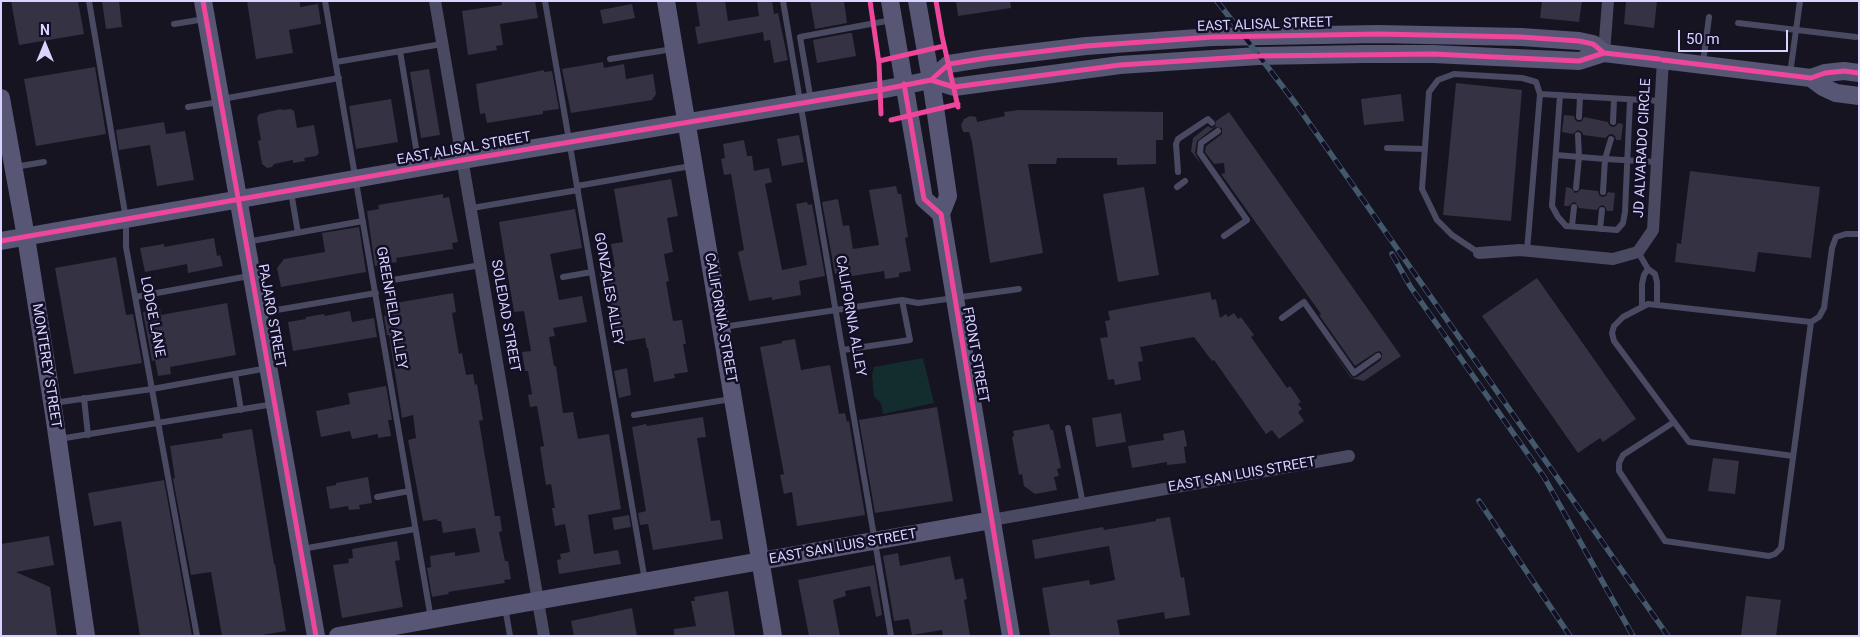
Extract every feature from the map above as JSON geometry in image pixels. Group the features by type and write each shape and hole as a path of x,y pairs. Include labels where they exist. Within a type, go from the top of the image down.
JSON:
{"main road":[{"name":"CALIFORNIA STREET","path":"666,1 773,636"},
{"path":"890,1 924,199 941,214"},
{"name":"FRONT STREET","path":"917,1 948,196 941,214 1011,636"},
{"name":"PAJARO STREET","path":"205,10 316,636"},
{"name":"EAST ALISAL STREET","path":"931,80 949,64 987,58 1086,46 1212,37 1387,34 1521,37 1579,41 1593,44 1604,53"},
{"name":"EAST ALISAL STREET","path":"1,241 931,80 954,87 1120,65 1258,56 1433,54 1579,61 1604,53 1811,78 1825,73 1859,72"},
{"name":"EAST ALISAL STREET","path":"1811,78 1822,87 1836,93 1859,96"},
{"name":"MONTEREY STREET","path":"1,98 5,138 14,168 26,237 86,636"},
{"name":"EAST SAN LUIS STREET","path":"338,636 992,520"}],"street":[{"name":"SOLEDAD STREET","path":"435,1 544,636"},
{"path":"1604,53 1608,1"},
{"name":"JD ALVARADO CIRCLE","path":"1638,252 1653,230 1663,60"},
{"path":"1478,253 1527,251 1613,259 1638,252"},
{"name":"EAST SAN LUIS STREET","path":"992,520 1349,456"}],"lane":[{"name":"LODGE LANE","path":"89,1 126,219 126,247 197,636"},
{"name":"GREENFIELD ALLEY","path":"325,1 431,619"},
{"name":"GONZALES ALLEY","path":"545,1 644,581"},
{"name":"CALIFORNIA ALLEY","path":"783,1 806,101 837,310 891,636"},
{"path":"1790,76 1800,1"},
{"path":"174,24 205,10"},
{"path":"1702,64 1709,17"},
{"path":"806,101 800,38 893,20"},
{"path":"1738,23 1856,37"},
{"path":"336,62 442,44"},
{"path":"610,59 674,49"},
{"path":"400,51 420,168"},
{"path":"1478,253 1452,235 1437,220 1422,189 1429,92 1438,80 1454,74 1522,78 1536,82 1540,94 1527,251"},
{"path":"188,107 339,78"},
{"path":"1540,94 1660,101"},
{"path":"1560,95 1552,206 1566,226 1600,229 1617,230 1623,223 1630,100"},
{"path":"1579,117 1580,96"},
{"path":"1613,122 1614,99"},
{"path":"1178,172 1176,144 1178,139 1208,118 1212,123"},
{"path":"1218,131 1201,143 1200,153 1247,220 1224,236"},
{"path":"1576,188 1579,157 1578,135"},
{"path":"1603,192 1604,159 1611,139"},
{"path":"1387,148 1425,149"},
{"path":"1556,154 1657,162"},
{"path":"14,168 44,162"},
{"path":"472,208 694,165"},
{"path":"1177,187 1185,181"},
{"path":"291,191 298,233"},
{"path":"1572,226 1574,207"},
{"path":"1600,229 1602,210"},
{"path":"246,242 364,221"},
{"path":"1793,456 1689,442 1614,341 1612,333 1614,326 1623,317 1648,304 1811,322 1819,317 1824,308 1832,248 1836,237 1846,234 1859,234"},
{"path":"1638,252 1648,269 1654,274 1657,282 1657,305"},
{"path":"387,280 481,265"},
{"path":"1642,307 1642,284 1648,269"},
{"path":"563,277 592,272"},
{"path":"135,297 252,275"},
{"path":"722,327 902,300 918,303 1019,289"},
{"path":"259,313 376,293"},
{"path":"844,350 910,340 902,300"},
{"path":"1282,318 1304,302 1354,372 1378,356"},
{"path":"1674,422 1623,455 1619,463 1619,471 1665,541 1769,556 1775,554 1781,548 1811,322"},
{"path":"52,403 152,389 269,368"},
{"path":"235,374 241,410"},
{"path":"84,398 88,435"},
{"path":"634,415 734,398"},
{"path":"58,440 275,404"},
{"path":"1068,428 1083,504"},
{"path":"377,497 409,491"},
{"path":"301,549 415,529"},
{"path":"504,607 510,636"}],"green space":[{"path":"923,358 934,403 883,414 881,403 874,396 872,375 874,367"}],"building":[{"path":"11,1 78,1 84,34 19,45"},
{"path":"102,1 119,1 122,27 106,29"},
{"path":"247,1 300,1 300,7 318,4 321,24 289,30 293,53 256,59"},
{"path":"501,1 535,1 538,18 500,24 503,45 496,46 497,50 468,55 462,11 502,5"},
{"path":"696,1 725,1 728,21 759,16 757,1 772,1 774,14 778,13 788,60 774,63 770,40 764,41 763,32 698,44 695,27 700,26"},
{"path":"810,1 844,1 847,23 815,29"},
{"path":"956,1 1010,1 1011,8 958,16"},
{"path":"1542,1 1582,1 1579,22 1540,18"},
{"path":"1626,1 1657,1 1654,28 1624,24"},
{"path":"632,4 635,18 603,24 600,10"},
{"path":"852,33 856,56 817,63 813,40"},
{"path":"603,62 604,68 624,64 626,79 653,74 656,94 652,100 571,113 562,69"},
{"path":"95,67 106,134 36,146 24,79"},
{"path":"429,69 440,135 421,138 410,72"},
{"path":"544,70 544,72 552,71 559,109 543,111 543,114 487,123 485,113 480,114 476,84"},
{"path":"1456,83 1522,90 1511,221 1443,215"},
{"path":"1401,94 1404,121 1364,125 1361,99"},
{"path":"391,99 398,142 356,149 349,106"},
{"path":"281,109 291,109 294,111 297,128 314,125 319,153 316,156 304,158 305,161 293,163 293,160 274,164 272,167 267,168 262,164 258,141 261,140 257,118 259,114"},
{"path":"1019,110 1163,112 1163,140 1156,140 1156,164 1117,165 1117,158 1057,158 1056,164 1028,164 1043,253 990,263 972,142 969,132 963,132 961,125 964,119 970,116 976,117 977,122 1005,116 1004,112"},
{"path":"1229,112 1401,356 1364,381 1351,378 1324,339 1352,378 1357,377 1381,360 1382,354 1380,351 1376,352 1355,366 1319,315 1321,314 1221,174 1225,173 1224,163 1214,164 1205,152 1206,146 1222,134 1222,128 1215,127 1216,121"},
{"path":"1564,115 1574,116 1578,122 1582,121 1584,117 1608,122 1612,127 1618,123 1623,124 1621,140 1616,140 1612,134 1606,138 1583,135 1578,130 1573,134 1562,132"},
{"path":"164,122 166,134 185,131 194,180 157,186 150,145 119,150 116,130"},
{"path":"1208,126 1211,128 1215,127 1197,141 1195,153 1201,164 1191,151 1193,138"},
{"path":"799,135 804,162 782,166 777,139"},
{"path":"744,140 747,156 752,156 754,171 769,168 772,182 765,184 782,270 807,265 796,204 807,202 808,205 812,204 825,276 799,281 801,295 772,300 772,297 749,301 738,252 744,250 731,174 724,175 721,159 725,158 723,144"},
{"path":"1690,171 1820,187 1811,258 1758,252 1755,272 1675,262 1677,243 1681,244"},
{"path":"671,179 678,216 667,218 673,252 664,254 669,281 666,282 673,321 682,320 686,344 683,344 688,372 674,374 675,378 654,382 645,338 615,343 607,298 604,298 599,270 615,267 611,244 623,242 614,189"},
{"path":"896,186 898,194 901,194 908,237 905,238 911,271 899,273 899,277 885,279 884,271 840,278 839,274 835,274 822,202 838,199 843,226 849,225 853,249 879,245 869,190"},
{"path":"1144,187 1159,275 1118,282 1103,194"},
{"path":"1566,187 1571,188 1575,193 1581,189 1598,191 1602,197 1606,196 1608,192 1615,193 1613,211 1607,211 1603,205 1597,210 1579,208 1575,202 1569,206 1564,206"},
{"path":"443,194 443,198 449,197 458,242 452,243 453,249 396,258 397,262 375,266 367,211 379,209 378,205"},
{"path":"575,209 582,248 550,254 559,300 582,296 587,322 553,328 555,336 549,337 554,366 556,366 563,413 573,412 578,439 609,434 621,509 588,515 594,554 618,550 621,564 559,574 557,560 561,559 560,554 570,552 565,524 555,526 552,508 555,508 551,484 546,485 540,447 544,446 537,406 530,407 528,395 532,394 522,352 531,351 524,311 514,312 499,222"},
{"path":"359,227 366,272 281,287 277,268 284,259 325,252 322,233"},
{"path":"214,238 217,256 220,255 223,266 188,273 187,264 145,272 140,248 164,244 164,247"},
{"path":"116,257 126,315 133,314 142,363 74,374 55,268"},
{"path":"1537,278 1636,419 1603,442 1600,438 1578,453 1482,316"},
{"path":"1210,292 1212,300 1216,299 1220,318 1226,314 1228,317 1234,313 1238,319 1241,317 1254,335 1251,337 1287,388 1290,386 1301,402 1298,404 1302,409 1298,412 1304,421 1279,439 1272,430 1266,434 1214,360 1212,361 1194,337 1140,347 1143,361 1138,362 1141,380 1115,385 1114,379 1108,380 1100,338 1108,337 1105,321 1110,320 1108,311"},
{"path":"453,293 456,312 452,313 459,354 462,353 466,375 473,374 475,385 477,384 483,420 479,421 495,516 500,516 502,531 499,532 505,561 508,561 511,579 504,580 505,583 448,592 449,594 432,597 427,568 431,567 430,556 455,552 455,556 480,552 475,528 443,533 441,521 437,521 437,519 423,521 408,440 416,438 413,415 402,418 389,335 387,335 384,305"},
{"path":"227,303 236,355 170,367 171,374 158,376 155,360 152,361 143,312 160,309 161,315"},
{"path":"350,311 352,322 374,318 377,337 293,351 288,322 306,319 306,317 324,314 325,316"},
{"path":"795,339 801,370 830,365 839,414 845,413 847,422 849,421 865,515 797,526 792,492 784,494 780,475 784,474 760,347"},
{"path":"627,368 631,395 619,398 614,371"},
{"path":"386,386 392,420 388,420 391,436 378,438 378,434 352,439 350,431 321,437 316,411 350,404 348,393"},
{"path":"937,407 953,501 875,513 859,420"},
{"path":"1121,413 1126,442 1096,447 1092,418"},
{"path":"703,417 706,437 697,438 711,521 720,520 723,539 653,550 648,524 640,525 638,513 646,511 632,427"},
{"path":"1049,424 1051,430 1053,430 1061,468 1057,469 1059,476 1054,477 1057,490 1035,494 1024,486 1022,474 1019,475 1012,437 1014,436 1013,431"},
{"path":"252,429 286,631 256,636 222,636 211,572 191,575 173,479 175,478 170,446 223,438 222,434"},
{"path":"1184,430 1187,446 1184,447 1186,463 1167,465 1167,462 1132,468 1128,446 1164,440 1163,434"},
{"path":"1713,458 1739,461 1735,494 1708,491"},
{"path":"368,477 372,503 359,505 360,509 349,510 348,506 330,509 326,487 336,485 336,483"},
{"path":"164,480 192,636 140,636 121,521 94,526 88,493"},
{"path":"629,515 631,527 614,530 612,518"},
{"path":"1170,517 1181,578 1184,577 1190,615 1165,619 1164,612 1117,620 1120,636 1050,636 1042,588 1089,580 1090,585 1115,580 1109,546 1035,559 1032,540 1103,527 1104,530"},
{"path":"49,536 54,565 16,572 50,587 57,636 1,636 1,544"},
{"path":"397,541 400,560 395,561 403,607 342,618 333,565 349,563 348,559 353,558 352,549"},
{"path":"898,553 900,566 950,556 955,580 963,578 967,599 964,600 970,636 943,636 942,630 912,635 909,619 894,621 883,556"},
{"path":"874,565 882,615 876,617 870,586 845,591 846,596 833,600 840,636 809,636 798,580"},
{"path":"728,591 735,636 674,636 674,629 696,626 691,601 695,601 694,597"},
{"path":"1746,596 1781,600 1776,636 1741,636"},
{"path":"632,608 637,636 574,636 571,621"}],"railway":[{"path":"1217,1 1296,104 1668,636"},
{"path":"1392,254 1410,286 1544,477 1633,636"},
{"path":"1479,501 1570,636"}],"cycle path":[{"path":"203,1 316,636"},
{"path":"870,1 879,63 881,114"},
{"path":"936,1 958,107"},
{"path":"931,80 949,64 987,58 1086,46 1212,37 1378,34 1521,37 1579,41 1593,44 1604,53"},
{"path":"879,61 944,46"},
{"path":"1,241 931,80 954,87 1120,65 1258,56 1433,54 1579,61 1604,53 1659,59"},
{"path":"1663,60 1811,78 1825,73 1844,71 1859,73"},
{"path":"904,84 924,199 941,214 1011,636"},
{"path":"891,120 958,104"}]}
